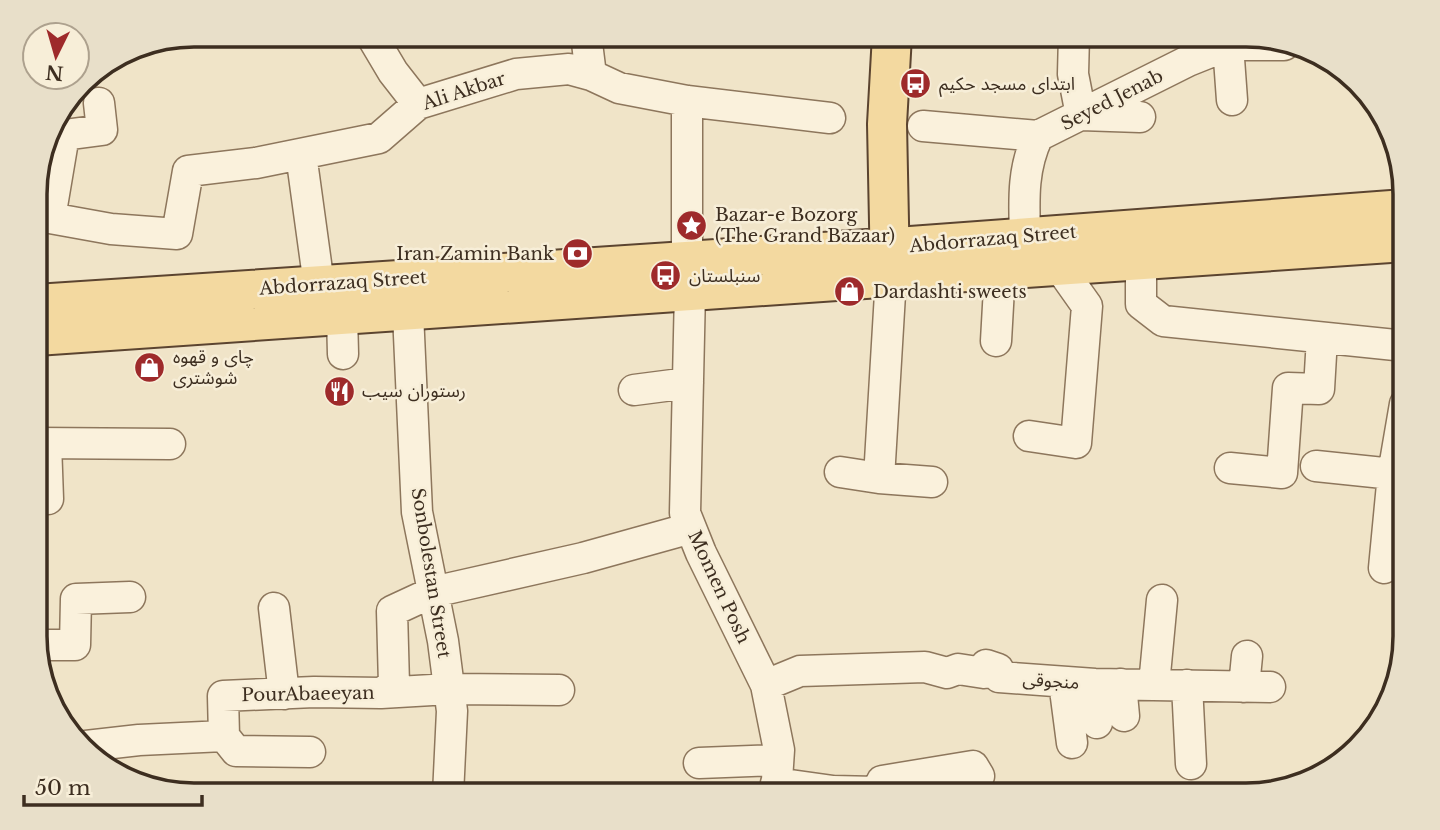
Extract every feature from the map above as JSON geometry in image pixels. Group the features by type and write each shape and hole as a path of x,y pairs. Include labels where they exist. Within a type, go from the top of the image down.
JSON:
{"main road":[{"path":"891,47 887,124 894,262"},
{"name":"Abdorrazaq Street","path":"47,303 319,285 407,294 894,262 1025,236 1392,210"},
{"name":"Abdorrazaq Street","path":"894,262 1000,270 1392,243"},
{"name":"Abdorrazaq Street","path":"47,335 342,315 407,294"}],"street":[{"path":"378,47 393,72 418,104"},
{"path":"588,47 591,75"},
{"path":"879,478 894,262 895,124 899,47"},
{"path":"1074,47 1073,74 1081,116 1140,117"},
{"name":"Seyed Jenab","path":"1038,136 1188,61 1223,47"},
{"path":"1228,47 1233,100"},
{"name":"Ali Akbar","path":"47,219 111,229 177,234 188,171 256,163 379,138 418,104 516,74 569,69 591,75 619,88 687,101 830,118"},
{"name":"Momen Posh","path":"687,101 689,276 685,513 766,685 779,750 777,779"},
{"path":"47,202 64,135 102,130 99,103"},
{"path":"923,126 1038,136 1024,182 1025,236"},
{"path":"301,154 319,285"},
{"path":"1140,260 1141,304 1163,321 1271,325 1322,338 1392,345"},
{"path":"1029,436 1076,443 1087,306 1058,265"},
{"path":"996,341 1000,270"},
{"name":"Sonbolestan Street","path":"407,294 416,512 443,641 452,711 449,783"},
{"path":"342,315 343,354"},
{"path":"1230,468 1282,473 1288,388 1319,389 1322,338"},
{"path":"634,390 688,383"},
{"path":"47,443 170,444"},
{"path":"1316,466 1392,474 1392,553"},
{"path":"840,472 932,482"},
{"path":"47,491 48,499"},
{"name":"PourAbaeeyan","path":"224,736 223,696 314,692 381,693 394,685 392,611 433,592 583,558 691,527"},
{"path":"48,645 75,645 76,600 130,597"},
{"path":"1154,685 1162,600"},
{"path":"274,608 284,694"},
{"name":"منجوقی","path":"766,685 800,671 925,667 947,673 958,669 984,673 986,665 998,669 999,677 1108,684 1257,687 1247,656"},
{"path":"1064,682 1072,743"},
{"path":"1108,684 1111,720"},
{"path":"1187,685 1191,764"},
{"path":"381,693 449,689 559,690"},
{"path":"97,746 139,740 224,736 236,751 310,752"},
{"path":"699,763 777,779"},
{"path":"881,782 973,766 979,776"}],"place":[{"name":"ابتدای مسجد حکیم","path":"916,84"},
{"name":"Bazar-e Bozorg (The Grand Bazaar)","path":"692,225"},
{"name":"Iran Zamin Bank","path":"577,254"},
{"name":"سنبلستان","path":"666,276"},
{"name":"Dardashti sweets","path":"850,292"},
{"name":"چای و قهوه شوشتری","path":"150,367"},
{"name":"رستوران سيب","path":"339,391"}]}
